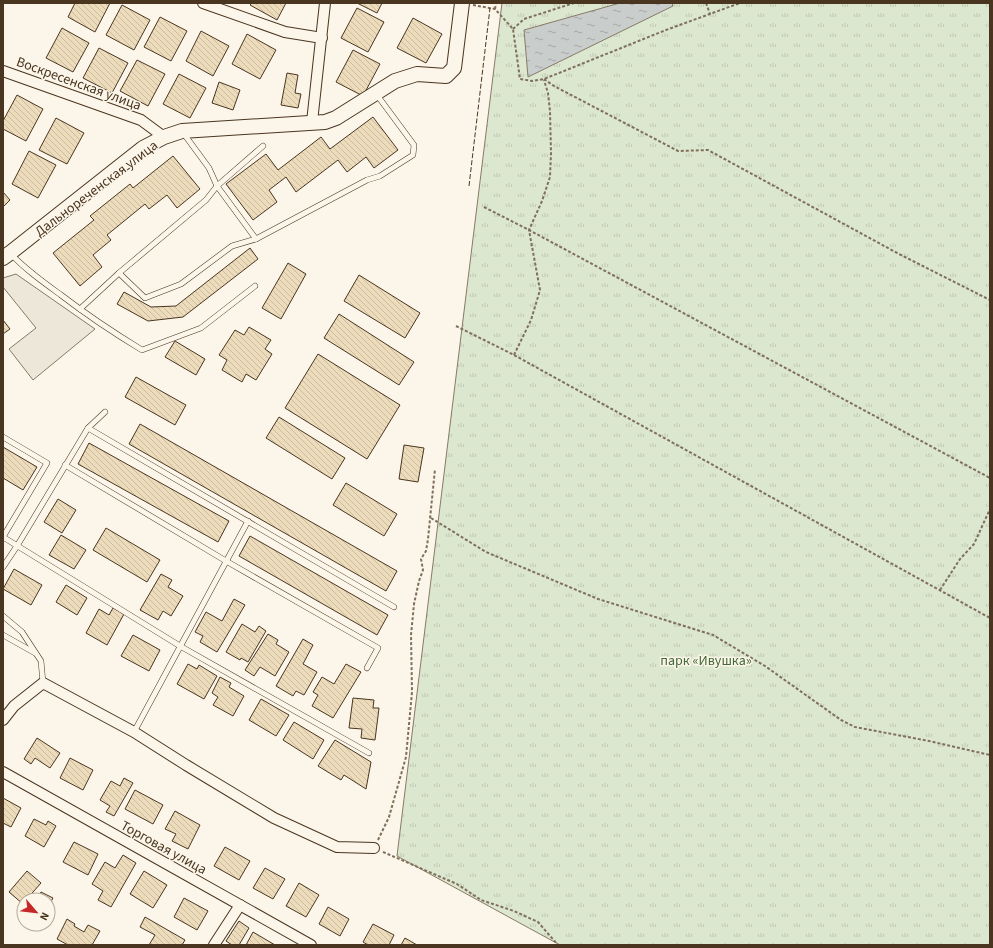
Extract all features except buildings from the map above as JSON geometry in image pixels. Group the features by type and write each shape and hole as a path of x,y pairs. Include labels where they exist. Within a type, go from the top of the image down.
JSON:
{"street":[{"path":"203,3 285,32 322,38"},
{"path":"312,122 325,3"},
{"name":"Дальнореченская улица","path":"7,256 143,148 164,137 182,131 325,122 336,118 395,81 417,74 446,76 454,68 462,3"},
{"name":"Воскресенская улица","path":"3,71 141,120 164,137"},
{"path":"3,720 14,706 43,683 134,732 186,766 274,818 337,848 374,848"},
{"name":"Торговая улица","path":"3,772 311,945"},
{"path":"214,945 240,905"}],"lane":[{"path":"119,273 146,298 181,284 232,246 256,239 367,180 380,176 413,155 414,145 376,93"},
{"path":"182,131 209,168 217,186 256,239"},
{"path":"80,309 119,273 206,200 217,186 263,146"},
{"path":"7,256 106,328 142,350 201,328 256,286"},
{"path":"3,567 88,428 106,412"},
{"path":"88,428 394,607"},
{"path":"3,437 47,463 3,537 180,646 369,753"},
{"path":"65,465 226,561 378,648 367,668"},
{"path":"134,732 248,521"},
{"path":"3,616 22,632 41,661 43,683"},
{"path":"3,635 36,654"}],"path":[{"path":"462,3 495,9 513,29 520,79 532,81 544,79 740,3"},
{"path":"495,9 496,3"},
{"path":"513,29 524,19 574,3"},
{"path":"706,3 710,14"},
{"path":"514,355 531,320 540,290 529,230 542,201 550,176 550,111 548,93 544,79"},
{"path":"544,79 554,86 678,152 708,150 899,254 990,300"},
{"path":"484,207 990,478"},
{"path":"456,326 514,355 990,618"},
{"path":"435,468 428,539 426,551 421,559 423,570 414,604 411,634 412,692 406,757 389,817 374,848 457,884 481,900 514,911 538,922 558,945"},
{"path":"940,590 960,559 974,544 990,509"},
{"path":"431,518 486,552 598,599 712,635 765,666 841,720 855,728 929,741 990,755"}],"green space":[{"name":"парк «Ивушка»","path":"502,3 990,3 990,945 560,945 397,856"}],"shaded area":[{"path":"16,274 95,329 33,380 9,349 36,328 3,287 3,278"}],"water":[{"path":"620,3 672,3 673,6 528,77 524,30"}],"fence":[{"path":"469,186 490,8"}]}
